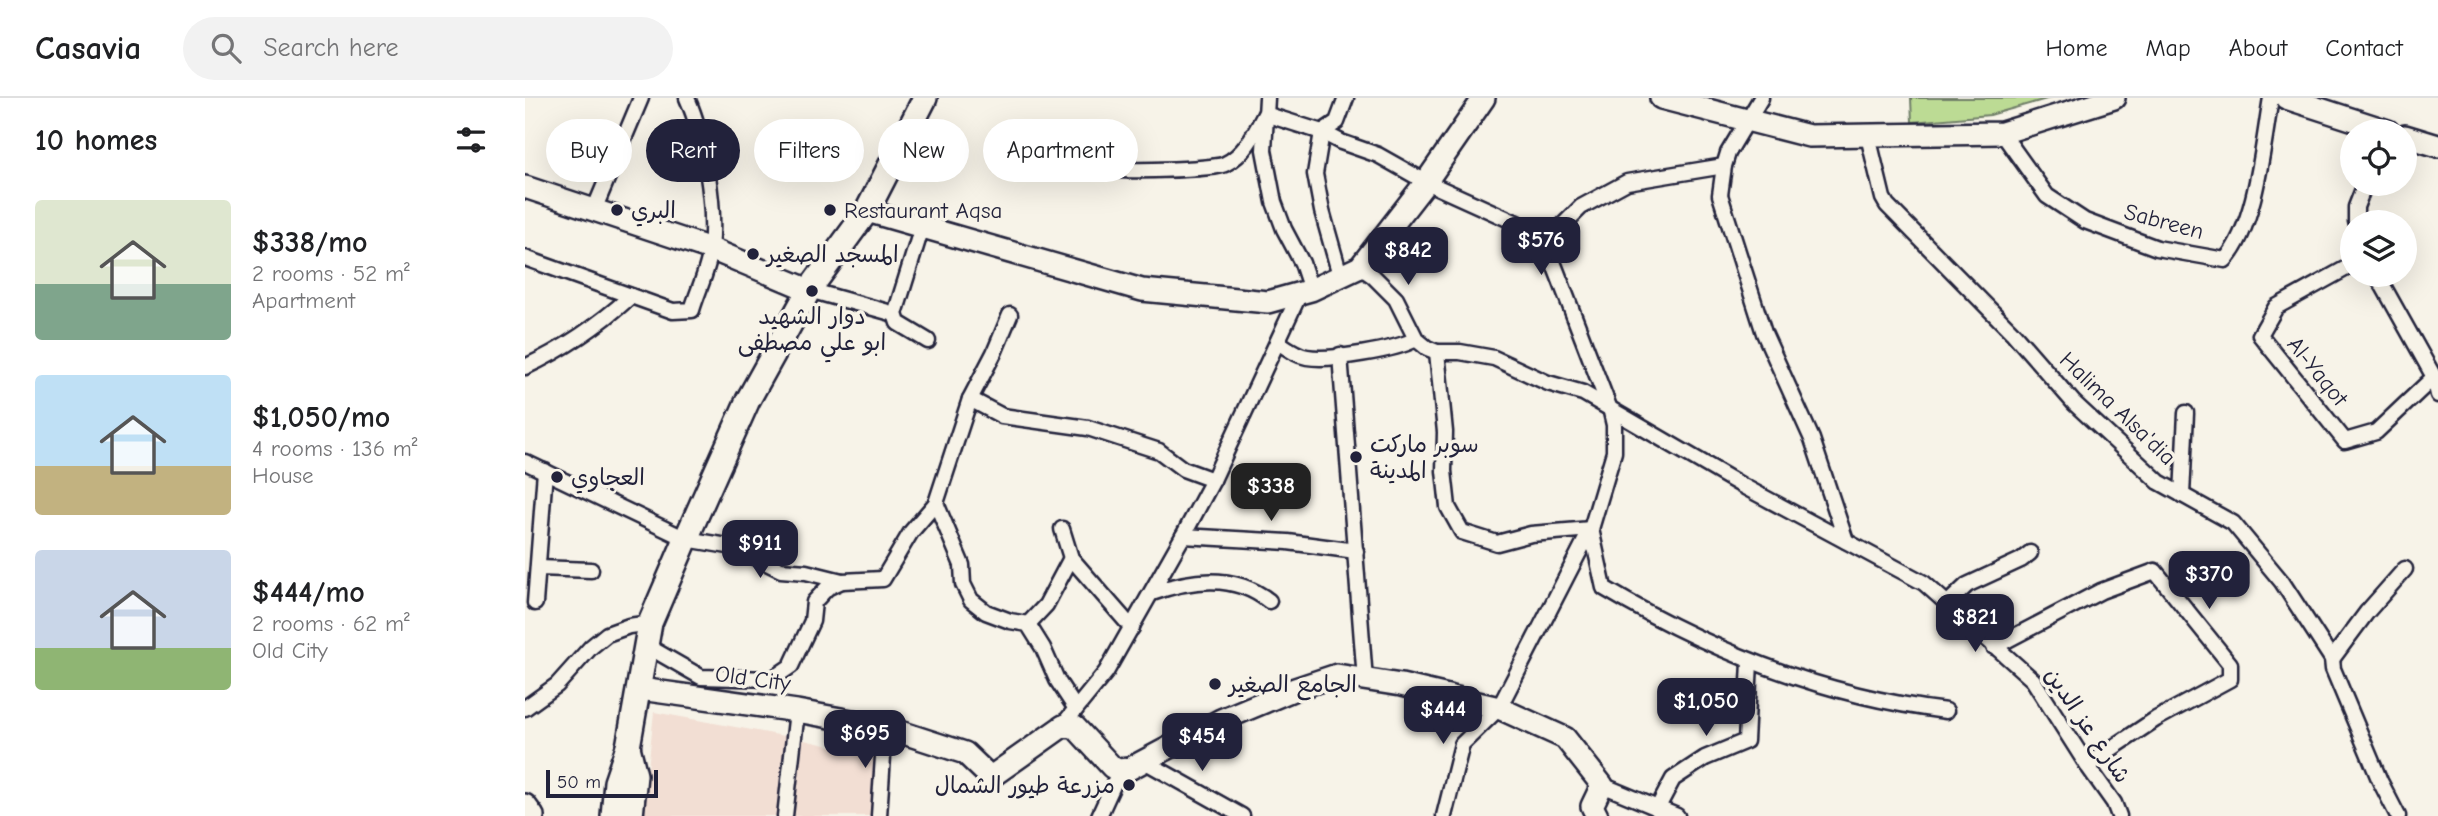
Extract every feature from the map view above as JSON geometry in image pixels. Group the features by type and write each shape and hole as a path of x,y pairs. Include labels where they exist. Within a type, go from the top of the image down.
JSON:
{"main road":[{"path":"613,816 615,782 628,747 650,623 686,539 748,400 809,290 867,211 925,98"},
{"path":"628,747 635,775 631,816"}],"street":[{"path":"594,210 641,98"},
{"path":"525,258 673,311 692,310 711,249 711,212 696,124 687,98"},
{"path":"1062,726 1106,671 1152,593 1213,480 1278,342 1305,292 1302,263 1284,229 1274,202 1264,150 1267,98"},
{"path":"1340,275 1322,212 1315,174 1322,132 1337,122 1346,98"},
{"path":"867,211 1142,290 1268,302 1305,292 1360,267 1426,182 1485,98"},
{"path":"1661,98 1809,136 2002,133 2115,98"},
{"path":"1761,98 1735,140 1724,166 1720,195 1774,360 1802,413 1846,541"},
{"name":"Sabreen","path":"2002,133 2047,196 2085,221 2157,248 2225,260 2235,250 2250,210 2271,98"},
{"path":"2286,98 2350,119"},
{"path":"1265,114 1322,132 1378,155 1426,182 1519,224 1544,244 1554,261 1612,412 1614,452 1591,529 1499,708 1462,744 1444,816"},
{"path":"1138,169 1224,165 1248,145 1265,114"},
{"name":"Halima Alsa'dia","path":"1868,136 1887,205 2012,332 2074,403 2159,482 2233,523 2282,582 2332,659 2333,669 2380,781 2398,816"},
{"path":"2417,140 2438,146"},
{"path":"1544,244 1581,206 1626,182 1724,166"},
{"path":"525,187 711,249 809,290 895,314"},
{"path":"922,228 895,314 898,323 928,341"},
{"path":"1360,267 1396,299 1416,339 1437,352 1445,432 1444,471 1448,507 1462,532 1497,542 1531,534 1591,529"},
{"name":"Al-Yaqot","path":"2340,272 2276,307 2260,335 2345,441 2376,432 2434,377"},
{"path":"2384,287 2434,377 2438,395"},
{"path":"525,367 551,355 603,321 631,296"},
{"path":"525,462 686,539 734,547 781,570 806,572 842,581 883,579 911,532 936,503 970,399 994,354 1010,314"},
{"path":"1278,342 1304,357 1397,347 1416,339"},
{"name":"شارع عز الدين","path":"1437,352 1461,352 1494,358 1548,383 1583,393 1612,412 1924,583 2033,680 2114,803 2119,816"},
{"path":"1340,355 1365,680"},
{"path":"970,399 1002,416 1089,428 1159,451 1183,469 1213,480"},
{"path":"2182,495 2186,413"},
{"path":"535,603 545,471"},
{"path":"936,503 962,565 963,584 971,600 986,612 1028,624 1043,648 1056,680 1076,709"},
{"path":"1062,529 1071,558 1132,628"},
{"path":"1591,529 1604,588 1693,637 1750,662 1794,677 1902,705 1946,711"},
{"path":"1183,536 1288,542 1356,551"},
{"path":"1947,604 1968,585 2030,553"},
{"path":"1028,624 1046,605 1071,558"},
{"path":"539,568 591,570"},
{"path":"2332,659 2367,612 2405,569"},
{"path":"1994,647 2101,592 2155,572 2230,664 2230,680 2156,719 2087,765"},
{"path":"647,646 701,677 772,680 791,666 812,621 814,602 827,588 842,581"},
{"path":"1152,593 1192,582 1230,582 1254,590 1269,601"},
{"path":"525,708 557,685 591,647 607,634 629,626 650,623"},
{"path":"1657,809 1673,779 1705,758 1747,741 1750,662"},
{"path":"1062,726 1075,727 1106,763 1120,770 1129,769 1221,720 1295,689 1337,675 1401,685 1499,708 1565,738 1602,785 1677,816"},
{"name":"Old City","path":"640,689 797,711 885,727 965,752 989,776 1062,726"},
{"path":"785,816 797,711"},
{"path":"879,816 885,727"},
{"path":"1144,761 1243,816"},
{"path":"1099,816 1120,770"},
{"path":"1597,816 1592,806 1602,785"},
{"path":"525,805 533,816"}],"shaded area":[{"path":"654,712 800,739 890,760 882,816 643,816"}],"green space":[{"path":"1911,98 2050,98 1990,115 1912,122"}],"place":[{"name":"البري","path":"617,210"},
{"name":"Restaurant Aqsa","path":"830,210"},
{"name":"المسجد الصغير","path":"753,254"},
{"name":"دوار الشهيد ابو علي مصطفى","path":"812,291"},
{"name":"سوبر ماركت المدينة","path":"1356,457"},
{"name":"العجاوي","path":"557,477"},
{"name":"الجامع الصغير","path":"1215,684"},
{"name":"مزرعة طيور الشمال","path":"1129,785"}]}
